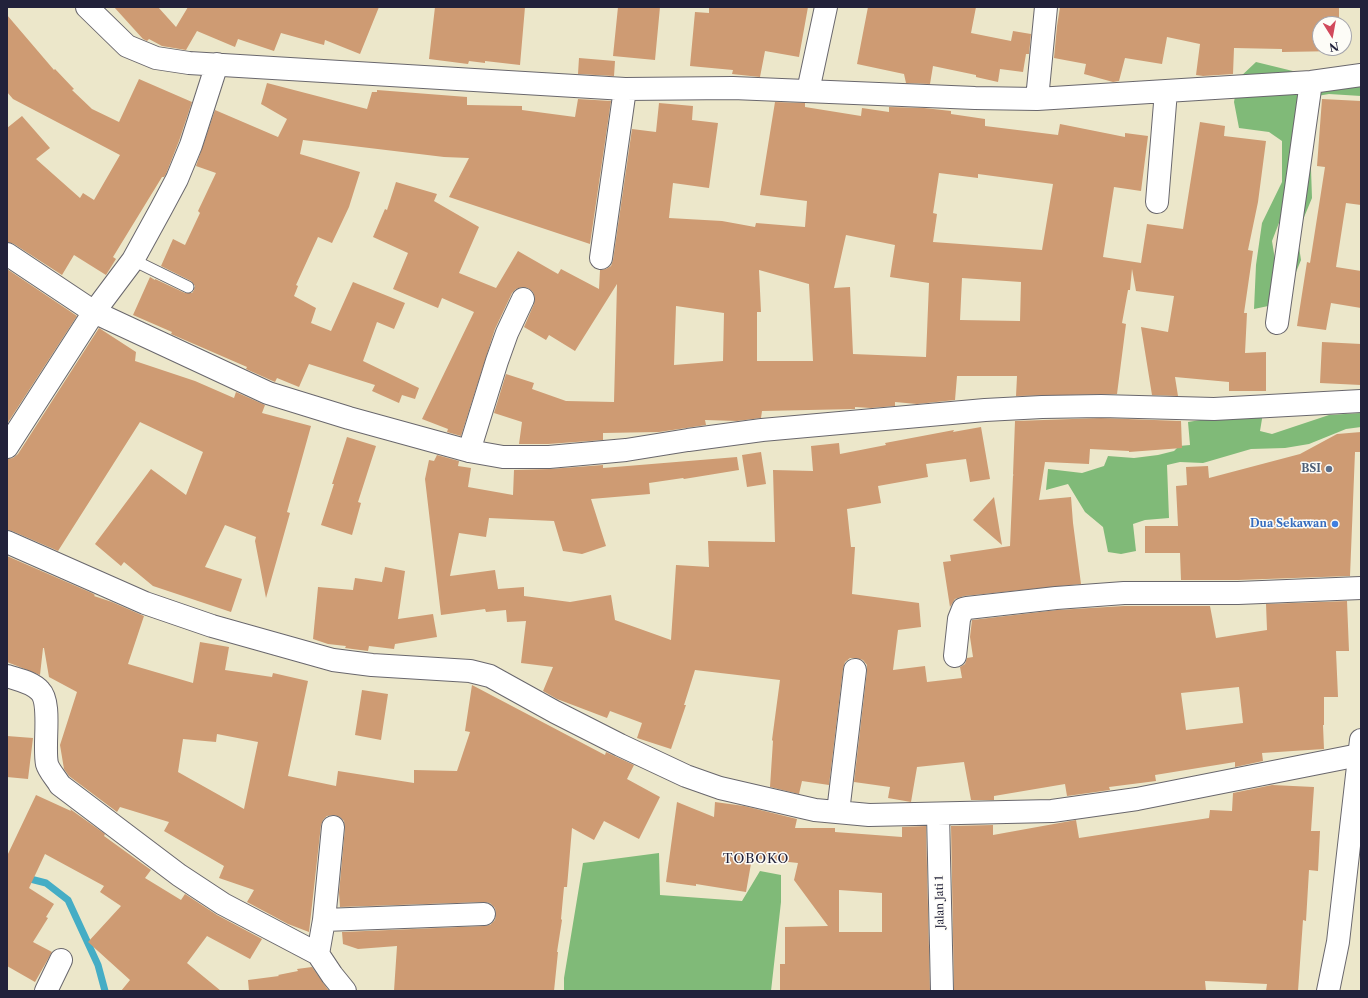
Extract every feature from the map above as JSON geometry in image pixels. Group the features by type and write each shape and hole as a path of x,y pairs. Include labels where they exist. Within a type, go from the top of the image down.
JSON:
{"street":[{"path":"88,7 127,46 156,58 189,63 626,88 733,88 975,98 1037,99 1311,82 1361,76"},
{"path":"808,91 826,7"},
{"path":"1037,99 1046,7"},
{"path":"7,447 94,312 133,260 178,179 191,145 217,64"},
{"path":"1277,323 1311,82"},
{"path":"601,258 626,88"},
{"path":"1157,202 1166,91"},
{"path":"7,254 94,312 268,393 349,418 469,451 504,457 549,457 626,450 762,430 985,410 1101,406 1214,409 1361,401"},
{"path":"469,451 497,361 507,333 523,299"},
{"path":"7,542 145,603 212,626 318,656 334,660 372,665 470,671 490,676 555,712 686,776 720,788 815,810 869,815 1052,811 1137,799 1360,747 1354,860 1328,991"},
{"path":"955,656 959,619 963,609 967,608 1056,598 1124,593 1238,593 1361,588"},
{"path":"838,812 855,670"},
{"path":"7,676 32,683 41,692 46,701 46,749 48,764 60,785 179,875 223,904 318,954 332,975 346,991"},
{"name":"Jalan Jati 1","path":"938,814 942,991"},
{"path":"318,954 324,920 333,827"},
{"path":"324,920 484,914"},
{"path":"46,991 61,960"}],"lane":[{"path":"133,260 188,287"}],"green space":[{"path":"1256,62 1301,73 1361,65 1361,96 1329,94 1317,96 1310,140 1312,198 1297,234 1301,260 1294,277 1287,202 1272,241 1281,297 1273,305 1254,309 1256,265 1262,223 1282,182 1282,141 1269,132 1239,128 1234,102 1238,79"},
{"path":"1263,413 1260,431 1272,434 1329,415 1361,413 1361,427 1346,429 1309,444 1285,448 1251,449 1203,463 1180,462 1167,465 1169,518 1145,520 1133,524 1136,551 1121,554 1108,552 1103,527 1085,512 1068,484 1046,490 1048,469 1082,473 1104,466 1108,456 1134,458 1174,451 1179,446 1190,445 1188,422 1225,416"},
{"path":"659,853 660,895 742,901 760,871 781,875 781,902 771,991 564,991 564,978 583,863"}],"building":[{"path":"114,7 158,7 176,27 188,7 379,7 360,54 325,40 324,45 281,33 274,51 238,39 235,47 197,31 186,50 162,46 149,39 147,41 143,39"},
{"path":"435,7 525,7 520,65 485,61 485,63 469,61 468,64 429,59"},
{"path":"618,7 660,7 655,60 613,56"},
{"path":"709,7 808,7 799,57 765,51 760,77 732,74 733,70 690,66 695,12 709,13"},
{"path":"868,7 976,7 971,33 1011,41 1013,31 1031,34 1029,54 1026,54 1023,72 1000,69 998,82 976,77 976,75 933,66 930,84 906,83 904,74 857,64"},
{"path":"1060,7 1339,7 1339,16 1312,16 1312,51 1282,52 1282,49 1234,48 1233,74 1196,75 1200,44 1167,37 1162,64 1125,58 1119,81 1113,82 1084,74 1086,64 1054,58"},
{"path":"7,15 54,70 55,69 74,89 72,90 92,109 119,122 139,79 192,102 166,174 162,177 113,257 116,259 106,275 74,255 62,275 14,244 7,242 7,128 22,116 50,148 36,159 80,198 83,193 94,200 120,155 13,99 7,92"},
{"path":"579,58 615,61 614,76 578,74"},
{"path":"267,83 367,109 372,92 377,92 377,90 467,97 467,105 522,106 522,110 575,117 578,99 611,101 590,244 449,197 469,158 444,157 303,140 300,154 360,172 349,207 332,243 318,237 296,285 298,286 294,296 316,308 311,323 331,331 353,282 405,303 394,329 377,322 363,361 419,388 415,399 402,395 399,403 372,391 375,385 309,364 299,387 277,378 275,382 246,369 247,367 171,334 172,332 133,315 150,277 185,293 192,293 194,290 195,286 191,281 161,266 173,239 185,245 200,213 198,211 216,173 196,166 215,110 278,137 287,119 261,104"},
{"path":"1322,99 1361,101 1361,205 1346,203 1336,267 1361,271 1361,308 1331,303 1326,330 1297,326 1307,262 1310,263 1325,167 1317,166"},
{"path":"775,102 805,103 805,107 861,116 862,108 889,112 889,107 924,108 951,111 951,114 985,119 985,126 1058,135 1060,124 1125,137 1125,133 1148,136 1141,191 1114,187 1103,257 1141,263 1147,224 1183,229 1200,122 1225,126 1224,136 1266,141 1258,202 1248,250 1253,251 1244,313 1247,313 1245,353 1266,352 1266,391 1229,391 1229,382 1175,377 1178,396 1152,395 1141,327 1168,332 1174,296 1136,291 1132,269 1130,290 1128,290 1122,323 1126,324 1117,394 1016,396 1017,376 957,376 955,400 917,404 895,402 895,406 871,408 855,407 855,409 762,411 761,418 737,421 705,420 706,425 659,432 603,433 603,440 548,444 519,444 522,422 494,413 506,374 534,383 532,389 566,401 614,402 617,284 575,351 549,335 546,340 524,327 535,298 533,292 528,288 522,287 516,289 512,293 495,329 461,436 447,432 448,429 422,419 474,312 442,298 438,308 393,289 408,253 373,237 385,209 387,210 396,182 437,194 434,201 479,227 459,273 496,288 518,251 558,274 561,269 599,289 600,270 611,266 613,260 632,129 656,132 659,103 693,106 692,120 718,123 709,188 673,183 669,218 722,221 755,227 756,223 805,227 807,201 760,195","holes":["939,173 978,178 978,174 1053,184 1042,250 933,242 937,214 933,213","846,235 895,245 890,277 929,283 926,357 853,354 850,287 834,288","759,270 809,284 813,361 757,361 757,312 761,312","962,278 1021,282 1020,321 960,320","676,306 724,313 723,361 674,365"]},
{"path":"7,269 77,316 7,424"},
{"path":"99,328 136,352 135,361 195,381 234,398 236,392 265,405 262,413 311,426 287,512 290,513 266,598 255,541 256,537 225,525 205,567 242,579 231,612 153,586 124,562 121,566 95,544 151,469 186,495 203,452 140,422 58,551 7,530 7,459 13,458 18,454"},
{"path":"1322,342 1361,344 1361,385 1320,383"},
{"path":"1101,418 1181,421 1182,448 1129,452 1090,449 1089,464 1045,462 1039,500 1071,497 1081,584 964,596 955,599 950,607 943,562 951,561 950,555 1010,546 1015,421"},
{"path":"981,427 990,479 970,482 966,459 926,464 928,477 878,486 881,503 847,509 851,547 855,547 852,594 919,603 921,627 898,630 893,670 925,666 927,682 962,678 960,667 965,664 967,658 973,657 970,637 972,620 1057,610 1124,606 1210,606 1216,638 1267,630 1266,604 1347,601 1349,651 1336,651 1338,697 1324,697 1324,749 1262,753 1263,761 1235,767 1235,762 1155,775 1156,781 1109,787 1110,790 1067,796 1065,784 994,796 994,800 971,800 964,762 917,767 911,802 888,798 890,787 854,782 867,665 863,660 850,658 845,662 843,669 829,785 802,781 799,794 770,787 772,740 780,680 695,670 684,705 686,705 671,749 637,738 642,723 610,711 607,718 557,699 543,691 553,667 521,663 526,621 507,622 506,610 486,612 485,609 441,615 425,479 429,460 434,461 437,455 459,461 458,466 471,468 468,487 513,495 514,470 603,465 603,468 737,457 739,470 649,483 650,494 591,499 606,546 582,554 563,551 554,521 489,518 486,537 459,533 450,576 495,570 498,589 524,587 524,596 570,602 611,595 615,620 671,640 676,565 709,567 708,541 775,542 773,470 813,471 811,446 839,443 840,454 886,445 885,443 954,430 953,432","holes":["1239,687 1243,723 1186,730 1181,693"]},
{"path":"1361,432 1361,452 1355,452 1350,576 1238,580 1181,580 1180,553 1145,553 1145,526 1178,526 1176,486 1187,485 1186,467 1208,466 1209,478 1300,454 1337,434"},
{"path":"347,437 376,446 358,502 361,503 352,535 321,525"},
{"path":"761,452 766,484 747,487 742,455"},
{"path":"994,497 1002,545 973,520"},
{"path":"7,556 92,593 95,595 94,596 144,616 128,664 193,683 200,642 229,647 225,670 272,677 273,673 308,681 288,776 336,786 338,771 414,783 414,770 457,771 470,732 465,731 472,685 605,755 606,752 634,765 627,779 660,797 639,839 604,821 594,840 572,828 567,887 564,887 554,991 394,991 397,946 358,949 343,944 342,932 484,926 490,925 495,920 495,908 490,903 484,902 340,907 339,893 345,828 344,821 340,817 334,815 327,816 321,825 309,932 288,924 247,902 254,890 219,878 224,866 164,831 169,822 120,807 117,812 69,776 64,769 60,745 77,692 49,677 44,648 40,675 7,662","holes":["217,734 258,742 244,809 178,772 183,739 216,742"]},
{"path":"385,567 405,571 398,619 433,614 437,637 395,644 394,649 369,646 368,651 345,648 346,646 328,644 313,639 318,587 353,590 355,578 382,582"},
{"path":"362,690 388,694 381,740 355,735"},
{"path":"7,736 33,738 28,779 7,777"},
{"path":"1272,785 1314,787 1311,831 1320,831 1318,871 1309,870 1306,921 1303,920 1298,991 1266,991 1267,984 1205,981 1206,991 954,991 951,826 993,825 993,835 1076,820 1079,838 1209,818 1210,810 1232,811 1233,793"},
{"path":"36,795 71,811 70,809 105,834 104,836 151,870 145,878 181,900 185,894 217,915 262,939 250,959 207,936 187,963 221,991 121,991 130,980 88,942 121,906 100,892 104,886 45,854 29,888 54,904 46,917 48,918 33,942 52,952 35,982 7,966 7,856"},
{"path":"677,802 714,817 715,802 744,806 797,819 795,828 835,828 835,832 902,837 902,827 926,826 930,991 780,991 780,964 785,964 785,927 828,926 794,880 798,863 752,858 746,892 696,884 696,886 666,882","holes":["839,890 882,893 882,932 839,932"]},
{"path":"312,967 329,991 249,991 248,980 279,976 278,975 298,971 297,969"}],"waterway":[{"path":"7,873 46,883 68,900 98,965 105,991"}],"place":[{"name":"BSI","path":"1329,469"},
{"name":"Dua Sekawan","path":"1335,524"}],"district":[{"name":"TOBOKO","path":"756,859"}]}
